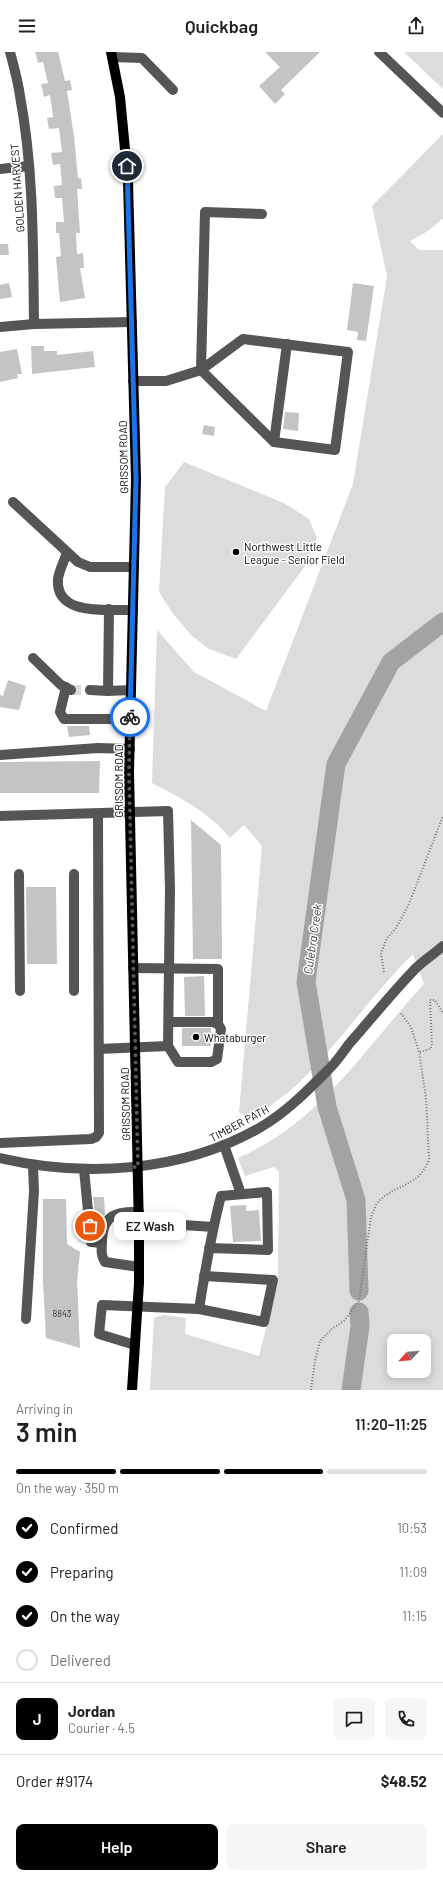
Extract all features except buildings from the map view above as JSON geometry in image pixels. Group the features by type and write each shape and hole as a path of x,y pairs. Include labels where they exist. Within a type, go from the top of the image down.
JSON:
{"main road":[{"name":"GRISSOM ROAD","path":"111,55 120,98 128,180 136,479 130,719 130,811 136,1048 139,1267 132,1390"}],"street":[{"name":"GOLDEN HARVEST","path":"10,52 21,97 29,166 32,213 34,324"},
{"path":"379,52 443,113"},
{"path":"111,55 142,58 173,90"},
{"path":"0,169 29,166"},
{"path":"133,381 166,381 201,370 243,338 348,352 335,450 274,442 201,370 205,212 262,214"},
{"path":"0,327 34,324 132,322"},
{"path":"274,442 287,344"},
{"path":"13,502 78,562 90,567 134,567"},
{"path":"67,553 58,578 62,597 68,603 77,607 133,610"},
{"path":"108,691 109,609"},
{"path":"33,658 61,685 68,689 60,712 64,719 130,719"},
{"path":"90,690 131,690"},
{"path":"0,755 98,748 130,749"},
{"path":"0,816 168,811 170,969 170,1022 168,1046 178,1062 210,1062 217,1059 221,1029 218,1024 218,969 170,969 133,968"},
{"path":"0,1143 91,1139 96,1137 99,1133 100,1049 98,814"},
{"path":"19,874 20,991"},
{"path":"74,874 74,991"},
{"name":"TIMBER PATH","path":"0,1158 33,1166 84,1169 138,1167 173,1162 224,1146 262,1127 283,1112 331,1066 416,968 443,946"},
{"path":"170,1022 213,1022 218,1024"},
{"path":"100,1049 168,1046"},
{"path":"224,1146 241,1194"},
{"path":"26,1319 34,1191 33,1166"},
{"path":"84,1169 91,1242 102,1243"},
{"path":"198,1309 209,1248 213,1227 221,1196 267,1192 268,1250 209,1248"},
{"path":"139,1267 105,1262 101,1256 103,1228 112,1216 121,1212 139,1217 213,1227"},
{"path":"135,1345 99,1334 102,1305 198,1309 264,1322 273,1280 204,1276"}],"path":[{"path":"384,972 381,954 387,938 396,928 409,904 443,816"},
{"path":"419,1052 430,1049 432,1045 430,1000 435,1000 443,1013"},
{"path":"311,1390 320,1341 332,1329 345,1320 359,1301 372,1217 376,1206 386,1196 412,1182 426,1168 429,1159 426,1098 419,1052 411,1028 400,1012"}],"shaded area":[{"path":"404,52 443,52 443,89"},
{"path":"443,134 443,220 442,219 428,231 410,241 419,250 443,250 443,1390 150,1390 154,1318 163,1315 186,1318 185,1334 259,1356 278,1280 279,1172 274,1167 245,1176 238,1158 267,1143 294,1125 318,1104 340,1082 424,984 413,954 382,988 338,1041 290,1091 250,1119 239,1112 262,846 244,825 230,838 204,814 184,800 152,783 157,630 194,672 266,711 353,484 387,276 372,206"},
{"name":"Northwest Little League - Senior Field","path":"184,462 284,503 309,519 317,538 305,566 236,659 209,649 192,636 174,615 159,592 165,487"}],"waterway":[{"name":"Culebra Creek","path":"359,1291 356,1200 327,1107 306,982 336,764 391,662 443,622"},
{"name":"Culebra Creek","path":"351,1390 360,1326 359,1312"}],"tunnel":[{"path":"71,690 90,690"}],"way so far":[{"path":"90,1226 84,1169 138,1167 129,772 130,717"}],"place":[{"name":"Northwest Little League - Senior Field","path":"236,552"},
{"name":"Whataburger","path":"196,1037"},
{"name":"EZ Wash","path":"90,1226"}],"route":[{"path":"127,166 136,479 130,717"}]}
